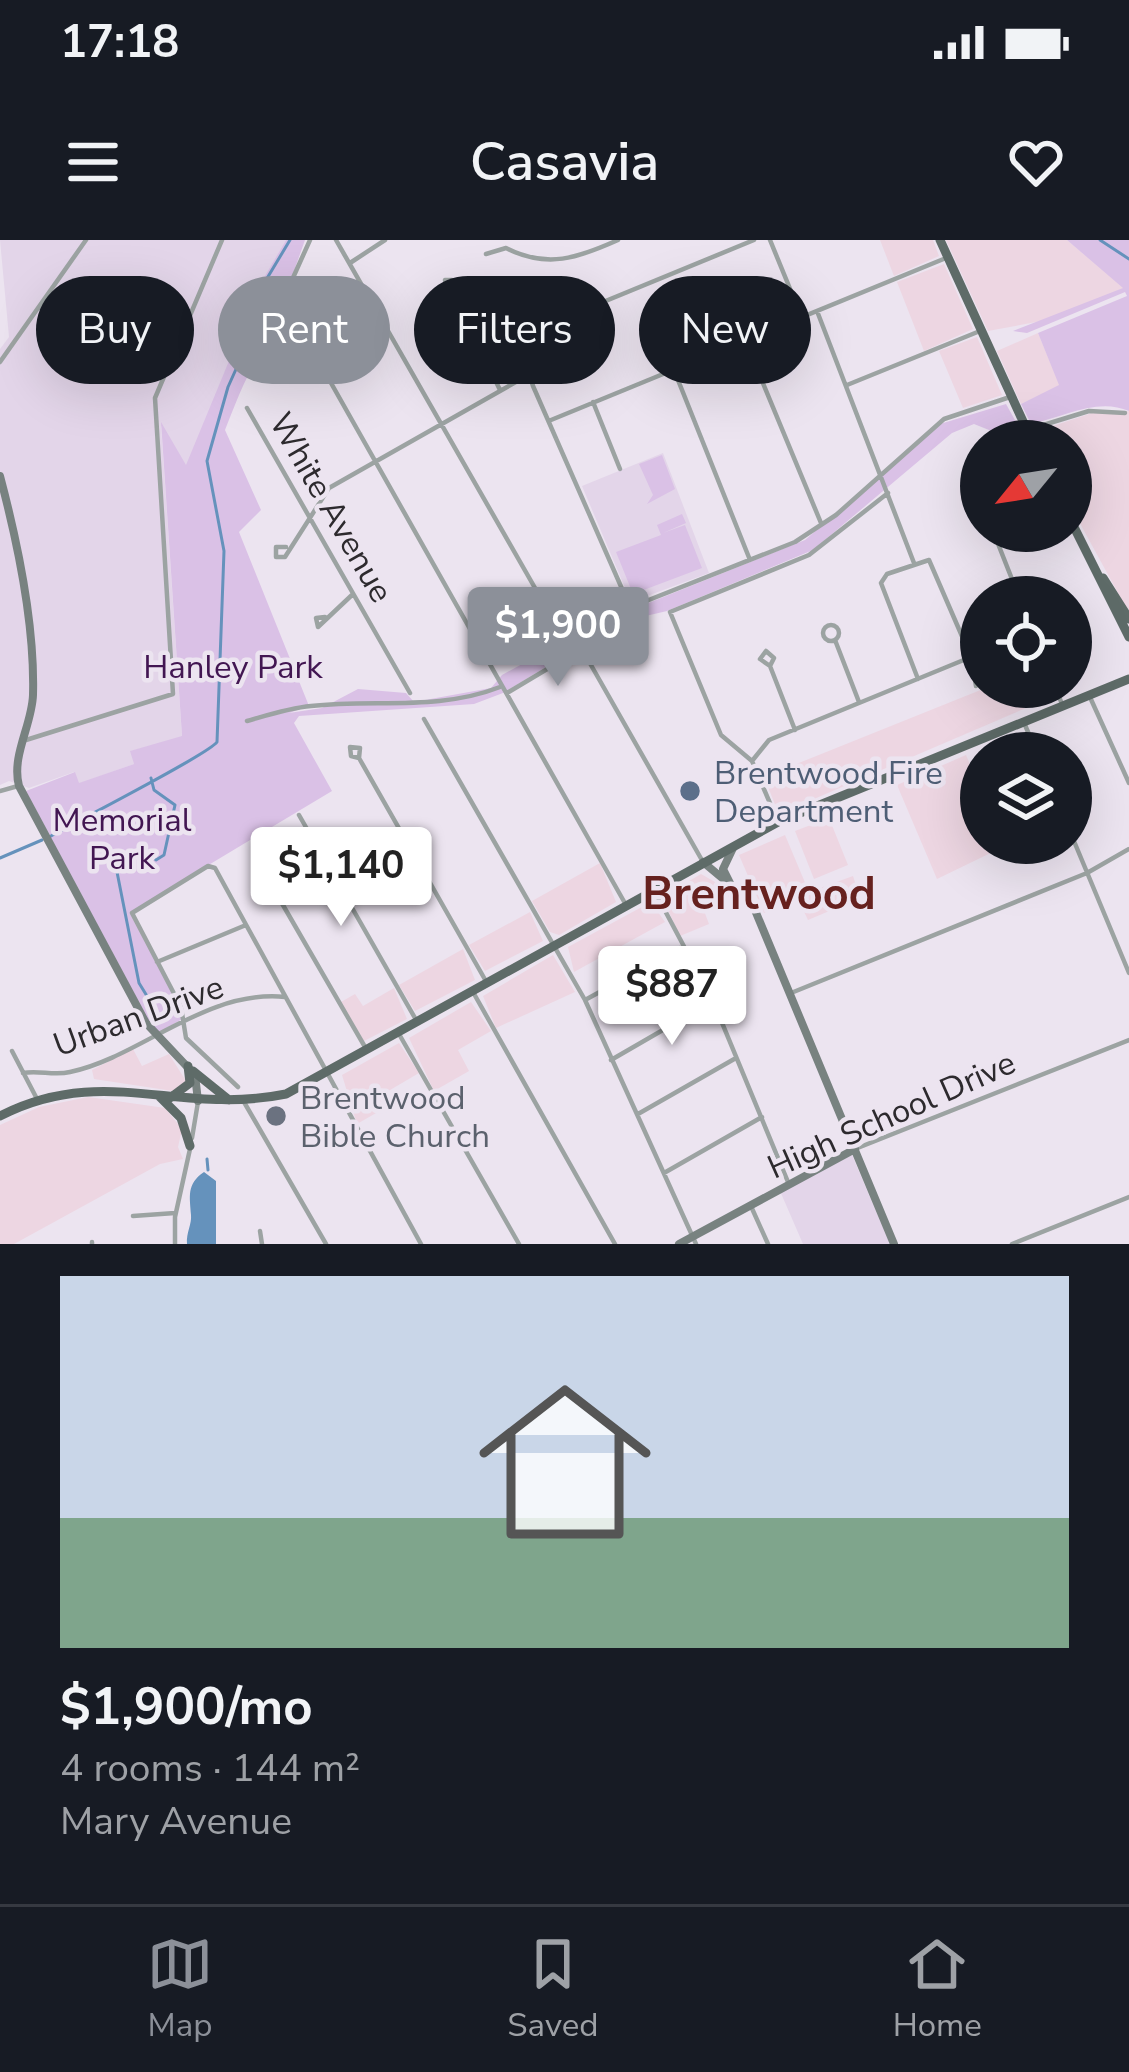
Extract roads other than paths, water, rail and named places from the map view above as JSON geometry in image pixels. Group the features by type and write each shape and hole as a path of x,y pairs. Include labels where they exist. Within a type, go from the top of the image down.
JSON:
{"main road":[{"path":"940,240 1022,420"},
{"path":"1087,552 1129,637"},
{"path":"1100,576 1129,619"},
{"path":"1092,694 1125,683"},
{"path":"0,1115 36,1097 101,1087 198,1102 239,1102 286,1094 778,822 1052,708"},
{"path":"190,1068 239,1102"},
{"path":"164,1097 190,1084 190,1068"},
{"path":"164,1097 181,1118 190,1146"}],"street":[{"path":"61,276 86,240"},
{"path":"194,305 222,240"},
{"path":"310,240 292,280 296,321 626,905"},
{"path":"336,240 563,637 581,648 704,862 752,904 895,1244"},
{"path":"350,263 385,240"},
{"path":"506,248 511,240"},
{"path":"593,240 597,249"},
{"path":"486,254 506,248 545,262 618,240"},
{"path":"615,297 754,240"},
{"path":"770,240 785,276"},
{"path":"811,314 947,257"},
{"path":"0,362 36,311"},
{"path":"818,311 914,563"},
{"path":"847,385 981,330"},
{"path":"23,740 173,694 155,398 161,384"},
{"path":"497,384 500,391"},
{"path":"286,548 329,488 512,384"},
{"path":"535,384 630,608"},
{"path":"551,420 639,384"},
{"path":"680,384 751,560"},
{"path":"764,384 821,525"},
{"path":"571,642 630,608 751,560 821,525 944,418 1011,397"},
{"path":"593,402 620,469"},
{"name":"White Avenue","path":"248,408 410,693"},
{"path":"1068,420 1089,411 1125,413"},
{"path":"0,476 16,548 32,676 16,772 19,786 156,1034 190,1068 198,1102 176,1213 176,1244"},
{"path":"778,822 752,761 721,735 670,612 809,555 888,493"},
{"path":"918,679 880,583 914,563 929,560 960,629"},
{"path":"325,616 355,592"},
{"path":"835,640 859,703"},
{"path":"508,693 581,648"},
{"path":"752,761 765,742 960,662"},
{"path":"770,666 795,730"},
{"path":"247,722 309,706 466,698 503,686"},
{"path":"1092,702 1129,783"},
{"path":"424,719 585,1000 694,1240"},
{"path":"1023,719 1028,732"},
{"path":"359,758 488,983"},
{"path":"0,791 19,786"},
{"path":"299,815 418,1023"},
{"path":"731,884 723,868 736,845"},
{"path":"791,994 1088,873 1129,849"},
{"path":"1084,864 1129,973"},
{"path":"238,1087 188,1042 184,1018 134,919 135,908 211,866 421,1244"},
{"path":"275,882 276,893 368,1052"},
{"path":"654,890 713,1001 788,1182"},
{"path":"157,962 247,925"},
{"path":"585,1000 682,947"},
{"name":"Urban Drive","path":"269,995 278,982"},
{"path":"473,992 615,1244"},
{"name":"Urban Drive","path":"23,1072 74,1072 184,1018 269,995 285,997"},
{"path":"611,1060 713,1001"},
{"path":"399,1034 519,1244"},
{"name":"High School Drive","path":"679,1244 694,1240 788,1182 855,1149 1129,1040"},
{"path":"12,1052 36,1097"},
{"path":"638,1114 736,1058"},
{"path":"239,1102 326,1244"},
{"path":"664,1173 762,1117"},
{"path":"1012,1244 1129,1197"},
{"path":"750,1204 768,1244"},
{"path":"133,1216 176,1213"},
{"path":"260,1231 262,1244"}],"water":[{"path":"204,1172 216,1181 216,1244 187,1244 190,1191"}],"waterway":[{"path":"51,836 217,742 224,551 207,461 228,387 263,309 266,280 290,240"},
{"path":"1100,240 1129,259"},
{"path":"151,778 154,790 175,805 164,855 156,860 147,852 117,858 116,867 139,983 158,1014"},
{"path":"0,858 42,840"},
{"path":"207,1159 208,1170"}],"place":[{"name":"Brentwood Fire Department","path":"690,791"},
{"name":"Brentwood Bible Church","path":"276,1116"}],"district":[{"name":"Brentwood","path":"759,893"}],"park label":[{"name":"Hanley Park","path":"233,666"},
{"name":"Memorial Park","path":"122,838"}]}
